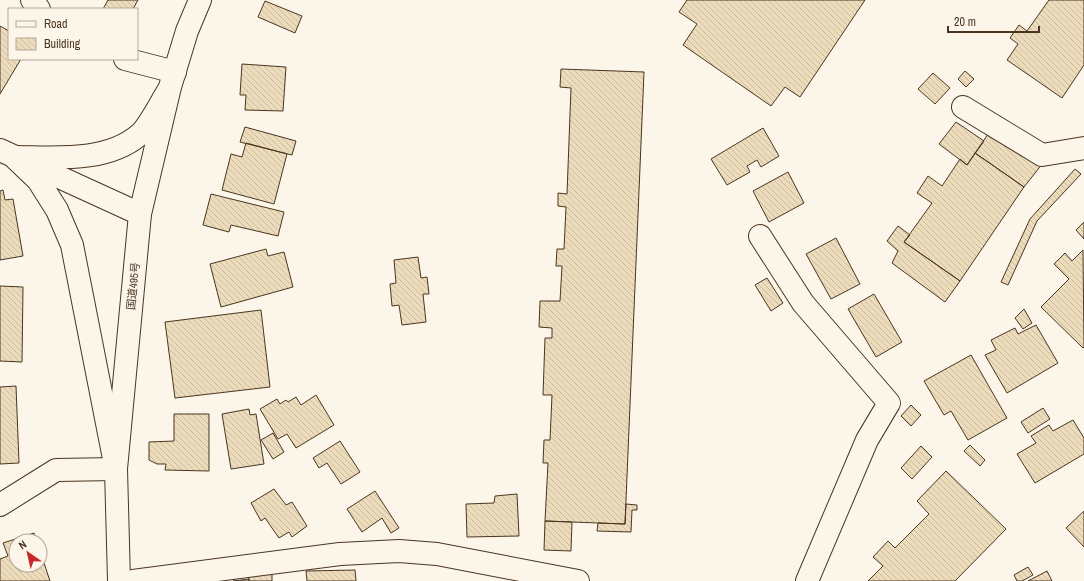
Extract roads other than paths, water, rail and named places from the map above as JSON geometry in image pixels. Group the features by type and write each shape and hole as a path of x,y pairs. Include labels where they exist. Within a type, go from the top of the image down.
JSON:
{"main road":[{"path":"32,0 38,8"},
{"name":"国道495号","path":"119,581 116,469 140,214 173,79 187,30 200,0"},
{"path":"7,154 86,157 110,151 140,135 173,79 128,60"},
{"path":"963,107 1042,155 1084,148"},
{"path":"7,154 140,214"},
{"path":"0,505 56,470 116,469 72,245 57,210 38,180 7,154"},
{"path":"760,236 803,304 889,403 867,440 807,581"},
{"path":"133,581 340,554 399,551 437,554 578,581"}]}
